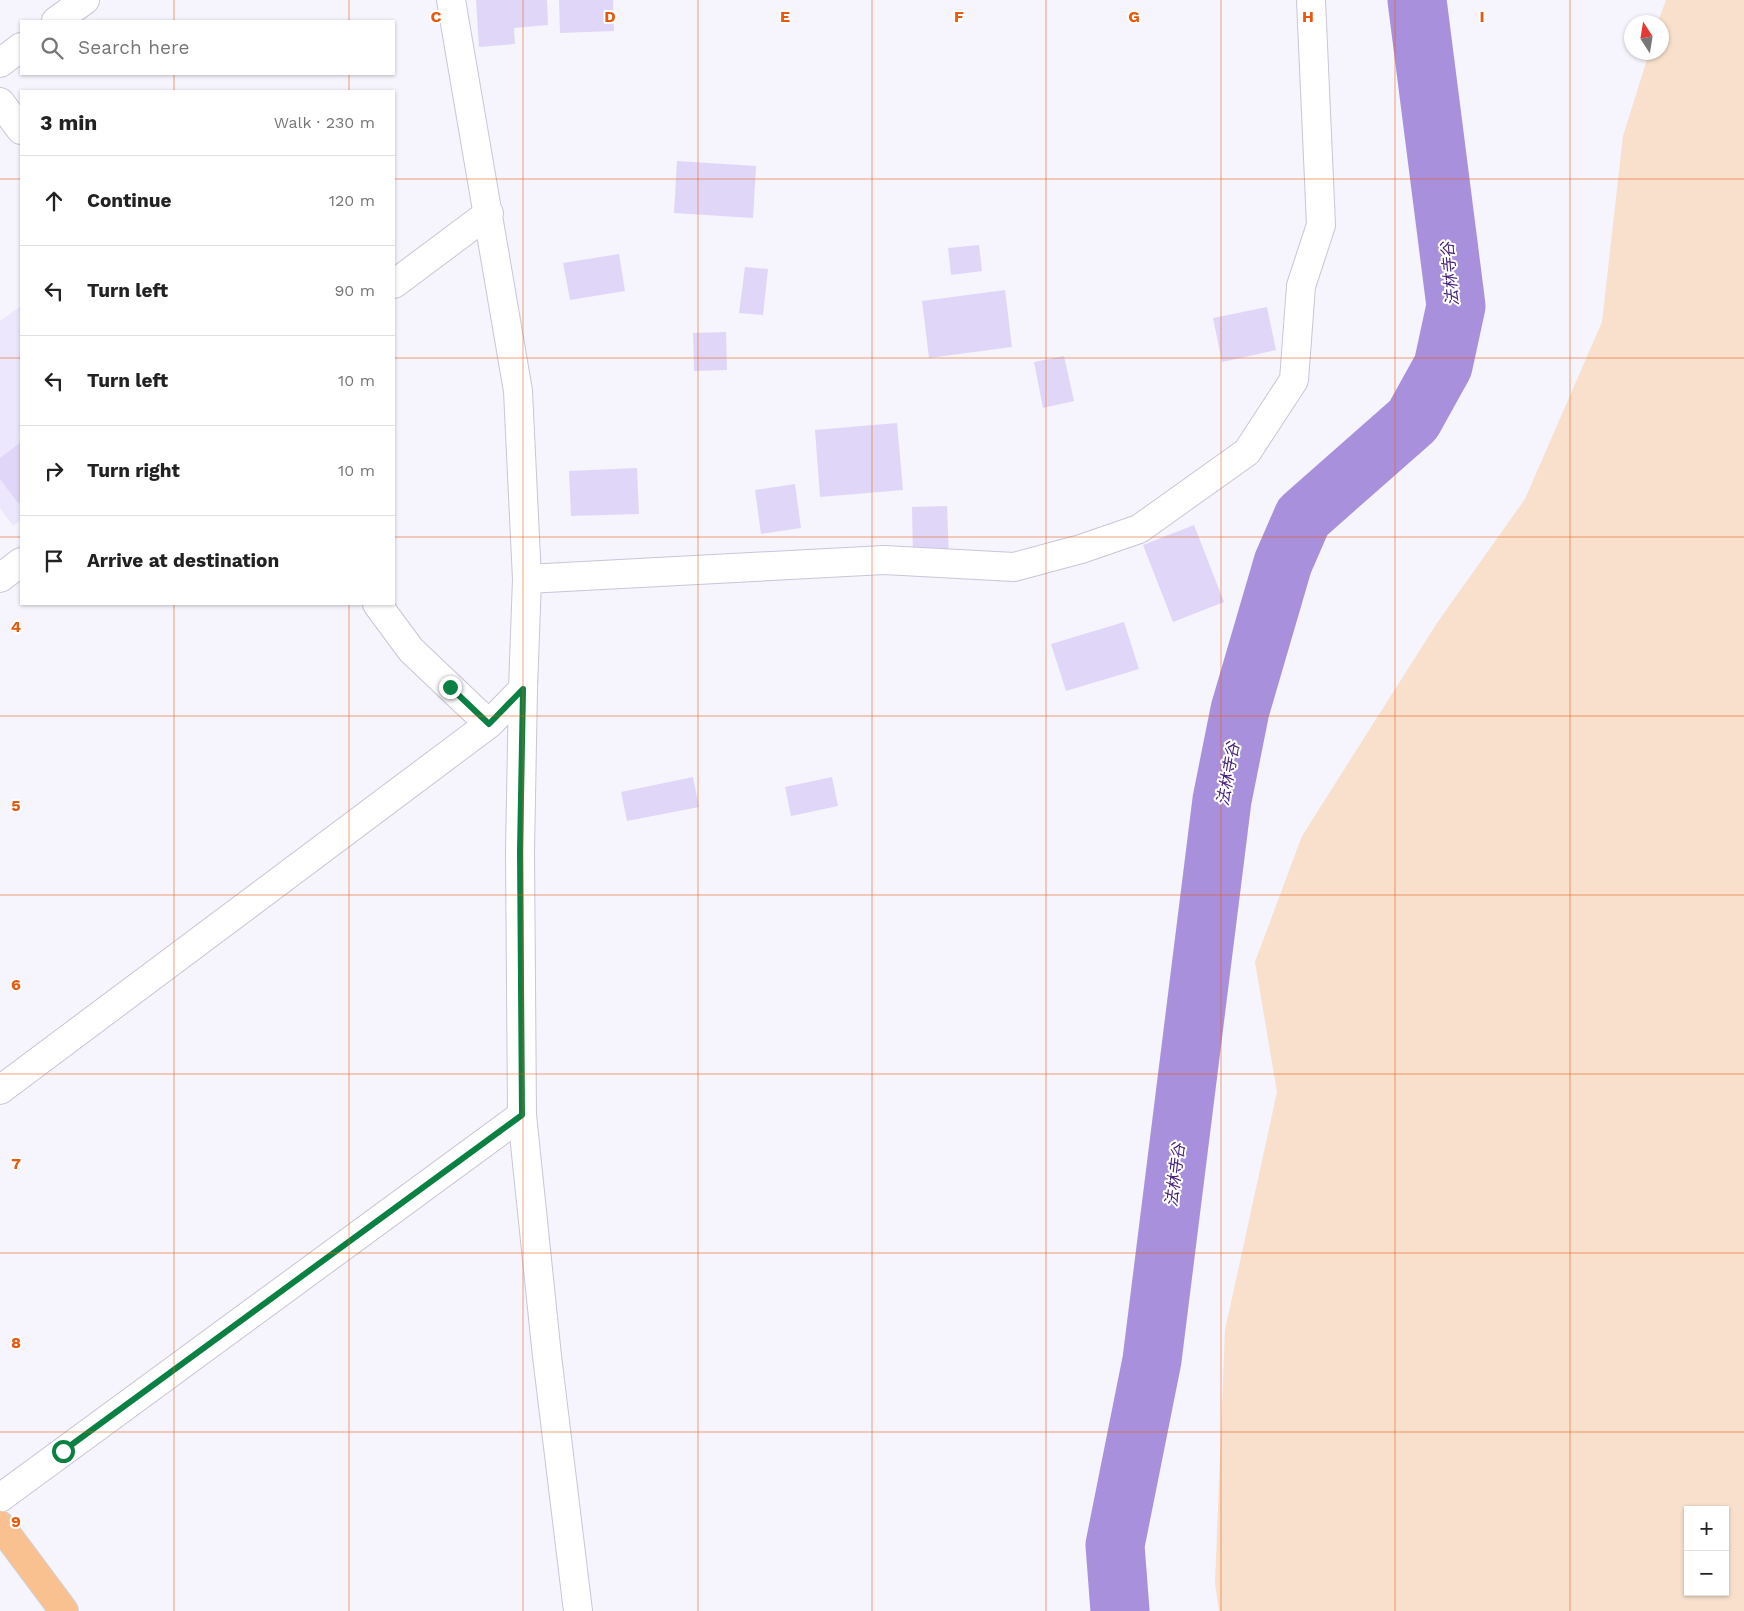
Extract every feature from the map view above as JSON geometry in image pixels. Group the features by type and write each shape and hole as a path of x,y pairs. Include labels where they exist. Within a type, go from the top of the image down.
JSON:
{"highway":[{"path":"0,1525 64,1611"}],"street":[{"path":"57,20 85,0"},
{"path":"447,0 488,213 518,391 527,579 520,851 522,1115 547,1356 578,1611"},
{"path":"527,579 884,560 1014,567 1081,549 1139,529 1247,452 1294,380 1301,286 1321,225 1311,0"},
{"path":"0,63 20,48"},
{"path":"0,102 20,129"},
{"path":"395,283 488,213"},
{"path":"0,578 20,563"},
{"path":"378,605 411,650 489,724"},
{"path":"0,1090 489,724 523,689"},
{"path":"0,1498 522,1115"}],"shaded area":[{"path":"1666,0 1744,0 1744,1611 1219,1611 1215,1583 1225,1330 1277,1092 1255,962 1302,836 1437,623 1525,499 1602,322 1623,136 1647,60 1669,60 1669,15 1661,15"},
{"path":"20,307 20,521 13,526 0,508 0,321"}],"building":[{"path":"476,0 547,0 548,25 514,28 515,44 479,47"},
{"path":"559,0 613,0 614,31 560,33"},
{"path":"677,161 756,166 753,218 674,213"},
{"path":"979,245 982,271 951,275 948,248"},
{"path":"619,254 625,291 570,300 563,263"},
{"path":"745,267 768,269 763,315 739,313"},
{"path":"1005,290 1012,347 929,358 922,301"},
{"path":"1267,307 1276,350 1222,362 1213,318"},
{"path":"726,332 727,370 694,371 693,333"},
{"path":"1064,356 1074,401 1043,408 1034,362"},
{"path":"897,423 903,490 820,497 815,430"},
{"path":"20,443 20,501 18,503 0,479 0,458"},
{"path":"637,468 639,514 571,516 569,471"},
{"path":"795,484 801,528 761,534 755,490"},
{"path":"947,506 949,559 913,560 912,507"},
{"path":"1194,525 1224,602 1173,622 1143,545"},
{"path":"1124,622 1139,669 1066,691 1051,644"},
{"path":"693,777 699,807 627,821 621,792"},
{"path":"832,777 838,806 791,816 785,787"}],"waterway":[{"name":"法林寺谷","path":"1120,1611 1115,1545 1152,1360 1222,800 1240,710 1283,563 1303,517 1413,420 1443,366 1456,306 1417,0"}],"route":[{"path":"63,1451 522,1115 520,851 523,689 489,724 450,687"}]}
